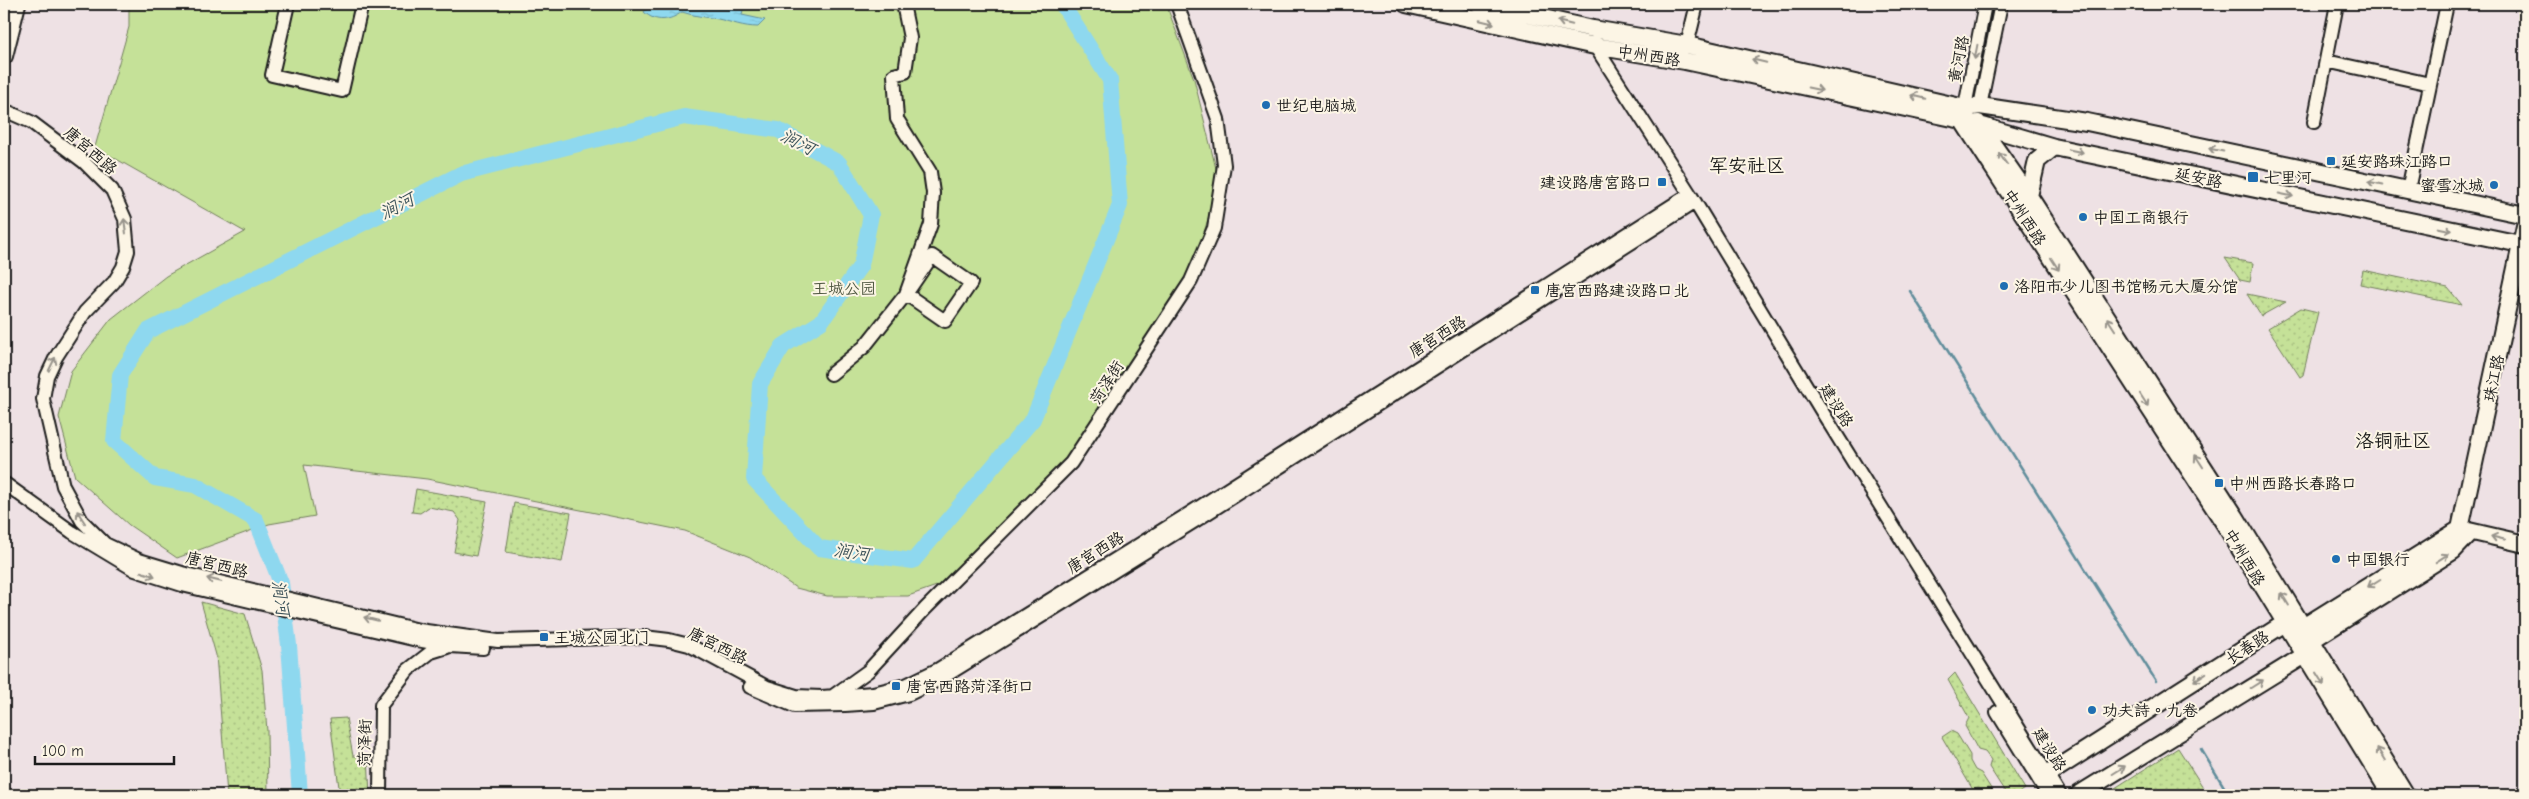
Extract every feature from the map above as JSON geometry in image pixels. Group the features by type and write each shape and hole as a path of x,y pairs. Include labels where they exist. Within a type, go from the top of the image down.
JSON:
{"highway":[{"path":"4,15 6,4"}],"main road":[{"path":"4,56 17,4"},
{"name":"中州西路","path":"1406,4 1592,40 1685,61 1969,111"},
{"name":"中州西路","path":"1478,4 1592,40 1687,45 1969,111 2392,795"},
{"path":"1969,111 1978,125"},
{"name":"延安路","path":"1969,111 2088,122 2525,215"},
{"name":"中州西路","path":"1978,125 2029,196 2235,516 2406,795"},
{"name":"延安路","path":"1978,125 2054,147 2524,245"},
{"path":"2029,196 2037,161 2054,147"},
{"name":"珠江路","path":"2466,531 2524,245 2525,226"},
{"name":"珠江路","path":"2466,531 2525,280"},
{"path":"2078,795 2305,655 2307,633 2453,551 2466,531 2525,544"},
{"name":"长春路","path":"2047,775 2286,623 2307,633"},
{"path":"2047,775 2052,795"}],"street":[{"path":"288,4 272,75 342,91 362,4"},
{"path":"903,4 910,38 905,72 894,75 897,119 930,172 933,193 931,224 906,294"},
{"name":"菏泽街","path":"833,696 868,671 925,609 1072,464 1191,281 1214,228 1224,165 1218,119 1177,4"},
{"path":"1687,45 1697,4"},
{"name":"黄河路","path":"1969,111 1985,4"},
{"name":"黄河路","path":"1969,111 2001,4"},
{"path":"2314,122 2338,4"},
{"path":"2408,190 2447,4"},
{"name":"建设路","path":"1592,40 2052,795"},
{"path":"2326,61 2430,84"},
{"name":"唐宫西路","path":"4,110 31,122 84,162 112,190 125,219 128,251 123,267 114,282 85,312 56,357 47,376 43,399 63,486 82,521 105,544 182,579"},
{"name":"唐宫西路","path":"452,641 644,637 689,645 767,687 796,696 873,693 906,685 937,670 1690,200"},
{"name":"唐宫西路","path":"4,483 72,532 135,570 182,579 418,635 499,649 642,643 666,645 685,651 765,696 794,706 874,703 909,694 942,678 1187,526 1690,200"},
{"name":"建设路","path":"1690,200 2047,775"},
{"path":"831,374 864,347 906,294 932,256 971,283 944,321 906,294"},
{"name":"菏泽街","path":"380,795 381,705 408,670 431,652 452,641"}],"green space":[{"name":"王城公园","path":"129,4 1166,4 1194,79 1219,181 1198,253 1175,307 1037,506 965,576 908,596 827,596 796,588 750,557 685,531 427,479 304,465 315,516 269,524 177,558 129,525 75,477 59,417 71,371 111,319 166,276 245,232 95,147 129,27"},
{"path":"2225,258 2253,263 2250,282 2240,280"},
{"path":"2363,270 2448,288 2462,305 2360,284"},
{"path":"2247,294 2286,302 2261,316"},
{"path":"2301,308 2318,312 2303,375 2300,377 2268,328"},
{"path":"416,489 487,502 476,556 454,552 460,520 454,512 429,507 420,513 412,512"},
{"path":"514,503 571,513 562,562 506,552"},
{"path":"201,602 245,614 262,670 267,731 268,795 227,795 216,655"},
{"path":"1955,673 2025,789 2016,795 2007,795 1989,767 1991,760 1985,752 1978,750 1965,726 1969,718 1948,680"},
{"path":"346,718 353,756 368,757 370,795 340,795 330,719"},
{"path":"1951,731 1957,734 1970,755 1970,761 1975,770 1981,773 1995,795 1976,795 1942,737"},
{"path":"2178,748 2208,795 2104,795"}],"water":[{"path":"649,4 744,4 742,15 765,20 758,27 753,27 682,12 663,20 653,18 644,12"}],"waterway":[{"name":"涧河","path":"300,795 289,645 281,583 256,520 195,485 155,478 114,441 120,375 148,331 461,174 684,117 778,130 839,163 871,215 861,265 821,322 783,346 760,384 754,479 819,548 913,561 1033,419 1120,205 1110,80 1062,4"},
{"path":"1910,291 2156,681"},
{"path":"2201,749 2229,795"}],"place":[{"name":"世纪电脑城","path":"1266,105"},
{"name":"延安路珠江路口","path":"2331,161"},
{"name":"七里河","path":"2253,177"},
{"name":"建设路唐宫路口","path":"1662,182"},
{"name":"蜜雪冰城","path":"2494,185"},
{"name":"中国工商银行","path":"2083,217"},
{"name":"洛阳市少儿图书馆畅元大厦分馆","path":"2004,286"},
{"name":"唐宫西路建设路口北","path":"1535,290"},
{"name":"中州西路长春路口","path":"2219,483"},
{"name":"中国银行","path":"2336,559"},
{"name":"王城公园北门","path":"544,637"},
{"name":"唐宫西路菏泽街口","path":"896,686"},
{"name":"功夫詩。九卷","path":"2092,710"}],"district":[{"name":"军安社区","path":"1747,165"},
{"name":"洛铜社区","path":"2393,440"}]}
